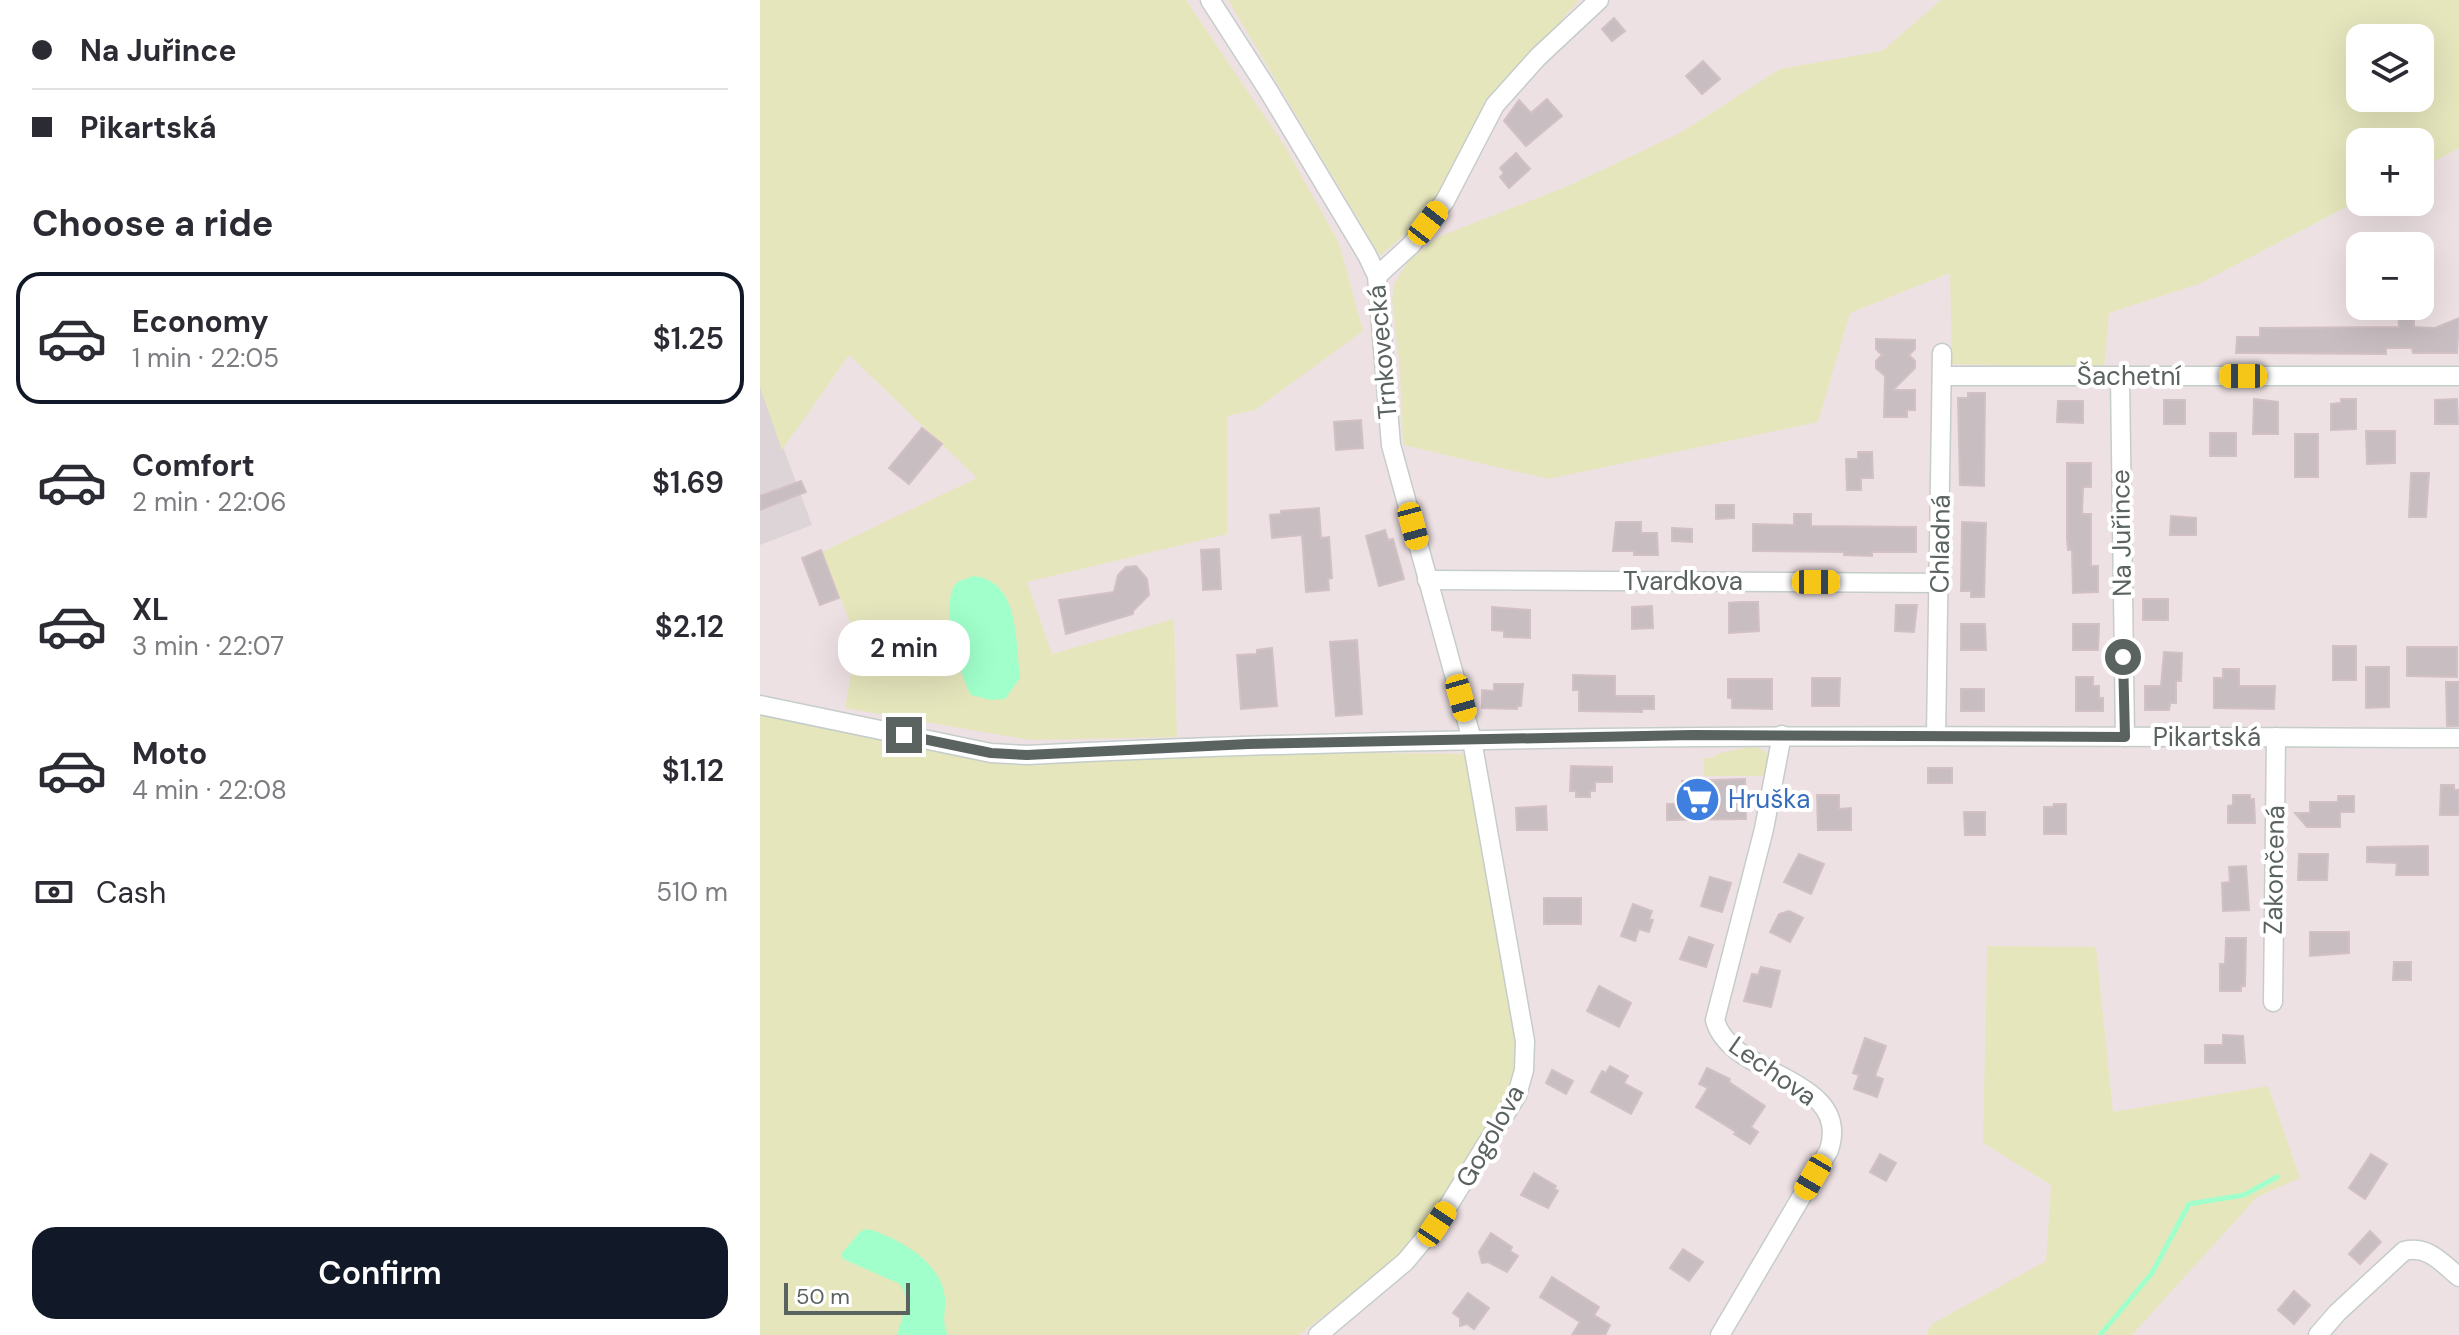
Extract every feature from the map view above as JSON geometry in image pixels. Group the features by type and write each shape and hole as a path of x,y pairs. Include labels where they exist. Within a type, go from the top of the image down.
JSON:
{"street":[{"name":"Trnkovecká","path":"1210,0 1299,142 1377,276 1391,445 1472,740"},
{"path":"1377,276 1411,245 1445,201 1495,105 1538,57 1599,0"},
{"name":"Chladná","path":"1936,736 1942,353"},
{"name":"Šachetní","path":"1942,376 2459,376"},
{"name":"Na Juřince","path":"2120,377 2125,737"},
{"name":"Tvardkova","path":"1427,580 1939,583"},
{"name":"Pikartská","path":"760,705 991,753 1015,754 1248,744 1782,735 2459,738"},
{"name":"Lechova","path":"1720,1335 1833,1139 1831,1119 1820,1102 1734,1047 1721,1035 1715,1020 1764,829 1782,735"},
{"name":"Zakončená","path":"2273,1002 2276,737"},
{"name":"Gogolova","path":"1318,1335 1371,1292 1424,1242 1490,1142 1522,1083 1526,1055 1524,1027 1472,740"},
{"path":"2318,1335 2337,1313 2404,1251 2416,1248 2432,1254 2459,1277"}],"shaded area":[{"path":"760,0 1186,0 1286,148 1339,243 1363,331 1255,410 1227,416 1227,534 1027,582 1052,654 1174,619 1177,737 1030,740 845,708 857,640 822,552 977,478 849,355 782,450 760,387"},
{"path":"1228,0 1579,0 1491,101 1439,195 1412,228 1380,256"},
{"path":"1941,0 2459,0 2459,148 2434,161 2434,128 2346,128 2346,207 2199,284 2109,313 2104,368 1952,364 1950,273 1850,313 1818,422 1548,479 1403,445 1400,370 1392,299 1394,284 1409,260 1438,237 1568,186 1680,133 1780,69 1882,51"},
{"path":"760,385 812,525 760,545"},
{"path":"974,576 1000,589 1013,616 1020,678 1005,699 991,700 971,695 957,658 949,612 950,599 956,583"},
{"path":"760,711 999,763 1030,764 1219,751 1469,754 1518,1030 1519,1065 1507,1102 1415,1244 1299,1335 760,1335"},
{"path":"1749,747 1769,754 1767,776 1704,776 1704,758"},
{"path":"1987,946 2096,947 2113,1112 2268,1086 2300,1178 2257,1197 2132,1335 1926,1335 1932,1324 2046,1261 2051,1185 1983,1143"},
{"path":"868,1229 905,1245 936,1273 945,1298 944,1321 948,1335 897,1335 906,1303 900,1284 843,1259 841,1254 861,1231"}],"building":[{"path":"1614,18 1625,31 1612,41 1602,29"},
{"path":"1703,61 1720,79 1702,94 1686,76"},
{"path":"1547,99 1562,116 1526,146 1504,121 1519,100 1531,113"},
{"path":"1516,153 1530,169 1509,188 1500,177 1504,173 1500,168"},
{"path":"2459,318 2457,353 2413,353 2412,348 2386,348 2386,354 2236,353 2237,337 2260,337 2260,328 2399,327 2399,320 2414,320 2414,327 2435,328"},
{"path":"1876,339 1915,340 1915,349 1909,355 1915,361 1915,368 1893,390 1915,390 1915,410 1907,410 1907,417 1884,417 1885,376 1876,368 1876,361 1882,355 1876,349"},
{"path":"1968,393 1985,393 1984,486 1960,485 1958,398 1968,398"},
{"path":"2254,399 2278,402 2278,434 2253,434"},
{"path":"2341,399 2356,399 2356,429 2331,430 2331,404 2341,403"},
{"path":"2457,399 2458,424 2435,424 2435,400"},
{"path":"2164,400 2185,400 2185,424 2164,424"},
{"path":"2058,401 2083,401 2083,423 2057,422"},
{"path":"1361,420 1363,448 1336,450 1334,422"},
{"path":"922,428 942,444 909,484 889,468"},
{"path":"2366,431 2395,431 2395,463 2367,464"},
{"path":"2210,433 2236,433 2236,456 2210,456"},
{"path":"2295,434 2318,434 2318,477 2295,477"},
{"path":"1858,452 1872,452 1873,478 1861,478 1861,490 1847,490 1846,459 1858,459"},
{"path":"2067,463 2091,463 2091,487 2083,487 2082,514 2091,514 2091,566 2098,566 2098,592 2073,593 2072,550 2068,550 2067,538"},
{"path":"2411,473 2429,473 2426,517 2409,517"},
{"path":"801,481 806,492 760,510 760,496"},
{"path":"1716,505 1734,505 1734,518 1716,519"},
{"path":"1319,508 1321,538 1329,537 1332,578 1328,579 1329,590 1306,592 1302,535 1272,538 1270,515 1281,514 1281,511"},
{"path":"1794,514 1811,514 1811,526 1916,527 1916,552 1872,552 1872,556 1844,555 1844,552 1753,551 1753,524 1794,525"},
{"path":"2171,516 2196,518 2196,535 2170,535"},
{"path":"1616,522 1641,522 1641,533 1657,533 1658,555 1613,551"},
{"path":"1962,522 1986,523 1984,597 1971,597 1971,591 1961,591"},
{"path":"1672,528 1692,529 1692,542 1672,541"},
{"path":"1385,530 1388,540 1393,539 1404,579 1379,586 1366,536"},
{"path":"1219,549 1221,589 1203,590 1201,550"},
{"path":"821,550 839,598 820,605 802,558"},
{"path":"1136,566 1147,579 1149,595 1133,614 1066,634 1059,600 1114,592 1118,575 1126,567"},
{"path":"2143,599 2168,599 2168,620 2143,620"},
{"path":"1758,602 1759,631 1729,633 1729,603"},
{"path":"1896,605 1917,605 1914,632 1895,631"},
{"path":"1652,606 1653,628 1632,629 1632,607"},
{"path":"1492,607 1530,610 1530,638 1504,637 1504,631 1492,630"},
{"path":"1961,624 1985,624 1986,650 1961,650"},
{"path":"2073,624 2099,624 2098,650 2073,650"},
{"path":"1357,640 1362,714 1336,716 1330,642"},
{"path":"2333,646 2356,646 2356,680 2333,680"},
{"path":"2407,647 2457,647 2457,677 2407,676"},
{"path":"1272,648 1277,706 1241,709 1237,655 1257,654 1257,650"},
{"path":"2164,652 2182,653 2181,681 2176,681 2176,703 2170,703 2169,710 2145,710 2145,686 2161,686"},
{"path":"2366,667 2389,667 2389,707 2366,708"},
{"path":"2223,669 2239,669 2239,686 2275,686 2274,709 2214,708 2214,678 2223,678"},
{"path":"1573,675 1615,676 1615,696 1654,696 1654,709 1642,709 1642,712 1579,711 1579,690 1573,690"},
{"path":"2076,677 2093,677 2093,686 2099,686 2099,698 2103,698 2103,711 2076,711"},
{"path":"1812,678 1840,678 1839,706 1812,706"},
{"path":"1728,679 1772,679 1772,709 1732,708 1732,698 1728,698"},
{"path":"2446,682 2459,682 2459,726 2447,726"},
{"path":"1494,684 1523,684 1521,706 1517,709 1482,708 1482,690 1494,691"},
{"path":"1961,689 1984,689 1984,711 1961,711"},
{"path":"1571,766 1612,767 1612,782 1595,782 1595,791 1590,791 1590,797 1576,797 1576,791 1570,791"},
{"path":"1928,768 1952,768 1952,783 1928,783"},
{"path":"1745,779 1746,819 1667,820 1667,804 1683,804 1682,781"},
{"path":"2441,785 2454,785 2454,790 2459,790 2459,815 2440,815"},
{"path":"1817,795 1839,795 1839,809 1851,808 1851,830 1818,830"},
{"path":"2233,795 2250,795 2250,799 2254,799 2255,823 2228,823 2228,806 2233,805"},
{"path":"2338,796 2354,796 2354,812 2340,812 2340,827 2307,827 2295,813 2310,813 2310,802 2338,802"},
{"path":"2054,804 2066,804 2066,834 2044,834 2044,807 2053,807"},
{"path":"1546,806 1547,830 1517,830 1516,808"},
{"path":"1964,812 1985,812 1985,835 1965,835"},
{"path":"2428,846 2428,875 2396,875 2397,863 2367,862 2367,847"},
{"path":"1799,854 1824,864 1811,894 1784,882"},
{"path":"2299,854 2328,854 2327,880 2298,880"},
{"path":"2246,866 2249,910 2223,911 2222,883 2230,882 2229,867"},
{"path":"1710,877 1731,883 1722,912 1701,906"},
{"path":"1544,898 1581,898 1581,924 1544,924"},
{"path":"1633,904 1652,911 1649,919 1653,920 1649,932 1639,929 1635,941 1621,936"},
{"path":"1789,911 1803,918 1790,942 1770,932 1779,914"},
{"path":"2310,932 2349,932 2349,953 2310,956"},
{"path":"1689,937 1713,945 1706,967 1680,959"},
{"path":"2226,938 2246,938 2245,986 2241,986 2241,991 2220,991 2220,964 2225,964"},
{"path":"2394,962 2411,962 2411,980 2393,980"},
{"path":"1761,967 1780,971 1771,1007 1744,1001 1752,974 1758,975"},
{"path":"1599,986 1631,1003 1619,1027 1587,1011"},
{"path":"2223,1035 2243,1036 2245,1063 2205,1063 2205,1045 2223,1045"},
{"path":"1865,1038 1886,1046 1875,1076 1883,1079 1877,1097 1854,1089 1859,1075 1853,1073"},
{"path":"1610,1066 1628,1076 1624,1083 1642,1093 1631,1114 1591,1092 1602,1071 1606,1073"},
{"path":"1707,1068 1730,1079 1729,1082 1765,1106 1751,1127 1758,1132 1750,1144 1696,1107 1708,1088 1699,1084"},
{"path":"1552,1070 1573,1081 1566,1094 1546,1083"},
{"path":"1880,1154 1896,1163 1886,1181 1870,1172"},
{"path":"2371,1154 2387,1164 2365,1199 2349,1188"},
{"path":"1534,1173 1556,1186 1554,1189 1558,1191 1548,1208 1521,1195"},
{"path":"2370,1231 2381,1242 2360,1264 2349,1254"},
{"path":"1491,1233 1512,1247 1510,1251 1518,1256 1507,1272 1488,1262 1482,1263 1479,1252"},
{"path":"1683,1249 1703,1262 1689,1281 1670,1268"},
{"path":"1552,1277 1599,1307 1594,1315 1610,1325 1605,1335 1572,1335 1580,1322 1540,1297"},
{"path":"2294,1291 2310,1305 2294,1324 2278,1310"},
{"path":"1468,1293 1489,1308 1474,1329 1467,1324 1460,1326 1460,1318 1453,1313"}],"waterway":[{"path":"2100,1335 2152,1273 2189,1204 2244,1195 2277,1177"}],"place":[{"name":"Hruška","path":"1697,799"}],"route":[{"path":"904,735 991,753 1027,755 1248,744 1692,735 2125,737 2123,657"}]}
